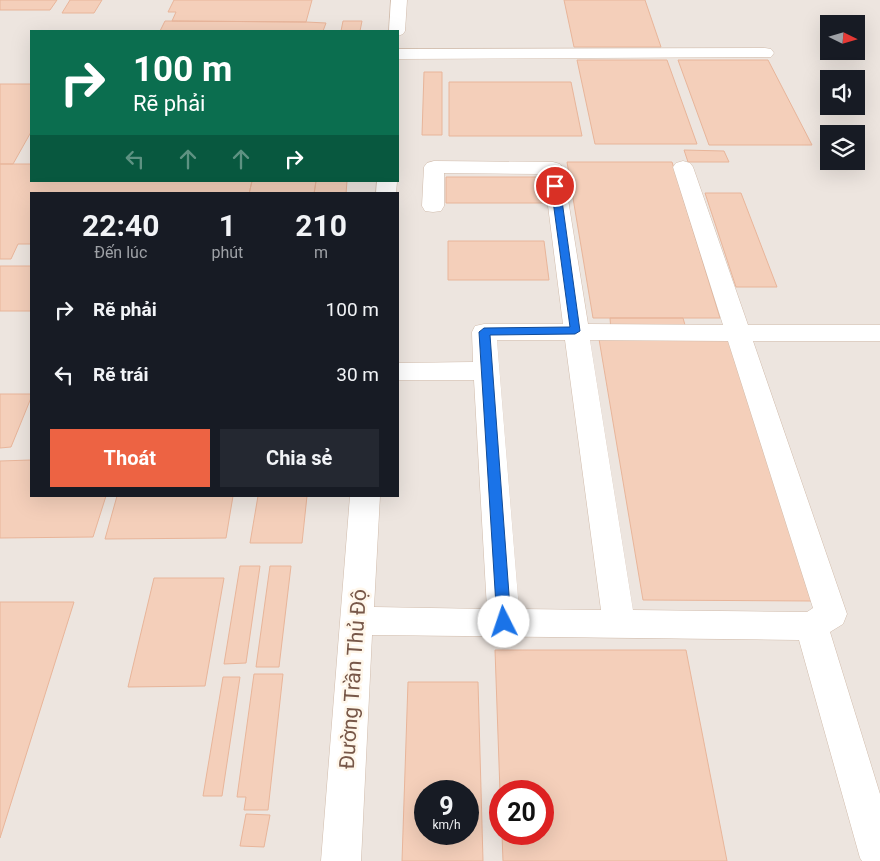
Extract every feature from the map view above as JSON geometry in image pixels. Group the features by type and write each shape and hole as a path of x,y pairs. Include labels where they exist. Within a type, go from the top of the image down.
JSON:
{"street":[{"path":"397,30 399,0"},
{"path":"399,54 764,53"},
{"path":"433,206 434,167 553,168 575,331 619,624"},
{"path":"357,621 812,626 831,614 683,167"},
{"path":"504,622 484,332 880,333"},
{"path":"399,371 487,371"},
{"name":"Đường Trần Thủ Độ","path":"340,861 365,497"},
{"path":"812,626 880,858"}],"shaded area":[{"path":"0,0 880,0 880,861 0,861"}],"building":[{"path":"0,0 57,0 50,10 0,10"},
{"path":"70,0 102,0 94,13 62,13"},
{"path":"174,0 312,0 306,22 172,21 176,12 168,12"},
{"path":"564,0 645,0 661,47 574,47"},
{"path":"165,21 326,23 323,30 160,30"},
{"path":"343,21 362,21 360,30 341,30"},
{"path":"577,60 667,60 697,144 595,144"},
{"path":"678,60 768,60 812,145 709,145"},
{"path":"424,72 442,72 442,135 422,135"},
{"path":"449,82 571,82 582,136 449,136"},
{"path":"0,84 30,84 30,134 13,164 0,164"},
{"path":"684,150 724,151 729,162 688,162"},
{"path":"567,162 672,162 720,318 593,318"},
{"path":"0,164 30,164 30,182 252,182 249,192 30,192 30,244 18,244 11,259 0,259"},
{"path":"446,177 546,177 550,203 446,203"},
{"path":"252,182 316,182 314,192 249,192"},
{"path":"316,182 347,182 346,192 314,192"},
{"path":"705,193 741,193 777,287 736,287"},
{"path":"448,241 544,241 549,280 448,280"},
{"path":"0,266 30,266 30,311 0,311"},
{"path":"610,318 683,318 687,332 611,331"},
{"path":"599,339 730,340 811,601 643,600"},
{"path":"0,394 30,394 30,400 11,447 0,448"},
{"path":"30,460 30,497 106,497 93,537 0,538 0,461"},
{"path":"117,497 233,497 226,538 105,539"},
{"path":"258,497 307,497 302,543 250,543"},
{"path":"240,566 260,566 246,663 224,664"},
{"path":"270,566 291,566 279,667 256,667"},
{"path":"154,578 224,578 205,686 128,687"},
{"path":"0,602 74,602 0,838"},
{"path":"495,650 686,650 727,861 503,861 502,845 554,845 554,780 500,780"},
{"path":"254,674 283,674 268,810 244,810 246,797 237,797"},
{"path":"223,677 240,677 222,796 203,796"},
{"path":"408,682 478,682 483,861 402,861"},
{"path":"246,814 270,815 264,847 240,846"}],"route":[{"path":"504,622 484,332 575,331 555,186"}]}
